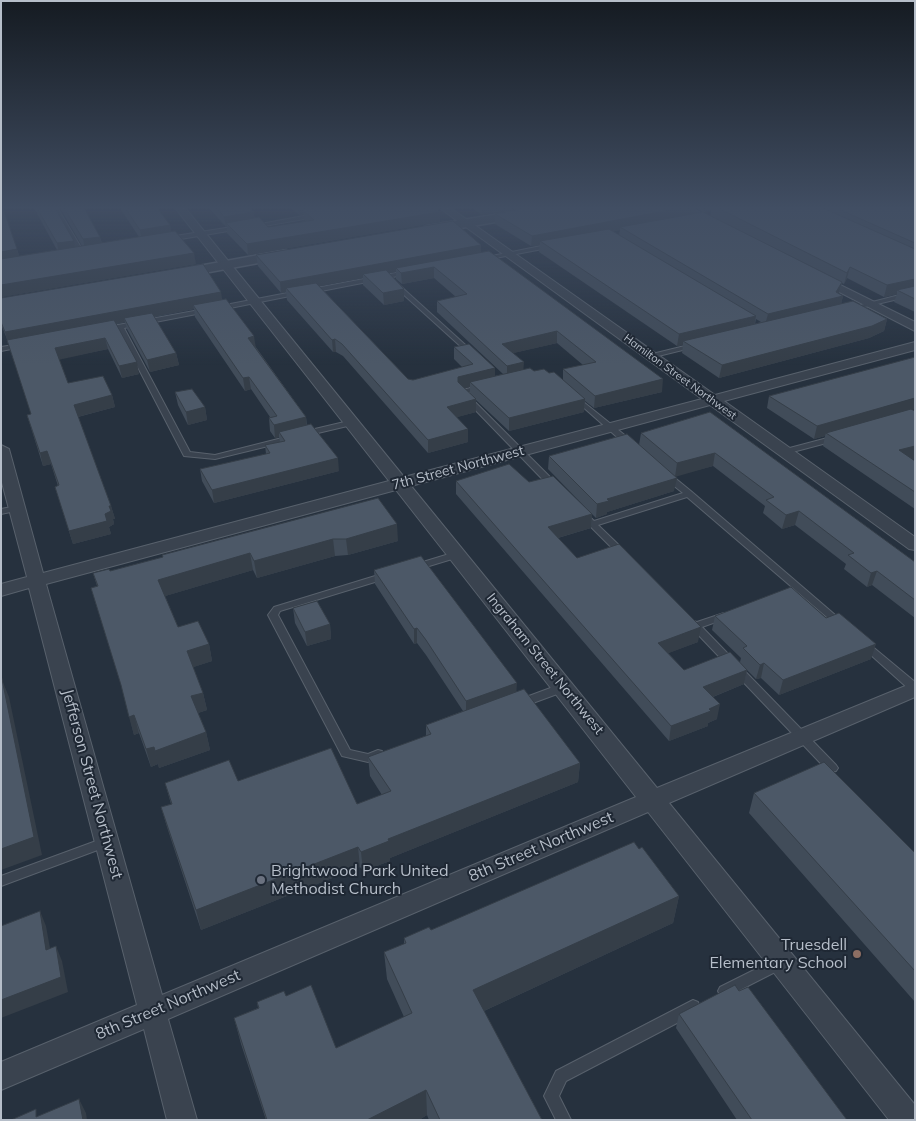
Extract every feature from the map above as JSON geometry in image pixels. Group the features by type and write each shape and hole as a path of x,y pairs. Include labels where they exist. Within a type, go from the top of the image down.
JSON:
{"street":[{"name":"Ingraham Street Northwest","path":"223,261 459,554 908,1120"},
{"path":"162,276 246,261"},
{"name":"Hamilton Street Northwest","path":"519,261 915,545"},
{"path":"808,272 915,327"},
{"name":"7th Street Northwest","path":"1,590 915,346"},
{"name":"Jefferson Street Northwest","path":"1,449 9,510 37,580 182,1120"},
{"name":"8th Street Northwest","path":"1,1076 804,737 915,688"}],"lane":[{"path":"102,330 416,271"},
{"path":"387,276 475,356"},
{"path":"846,310 915,293"},
{"path":"120,327 187,454 214,457 353,422"},
{"path":"1,349 29,344"},
{"path":"650,356 700,344"},
{"path":"487,386 460,392 557,489"},
{"path":"566,390 637,450"},
{"path":"785,452 845,435"},
{"path":"659,469 795,591 844,628"},
{"path":"592,524 689,494"},
{"path":"578,510 627,558"},
{"path":"386,751 368,758 346,753 273,615 277,609 459,554"},
{"path":"734,613 693,623 832,768"},
{"path":"859,640 915,688"},
{"path":"513,706 564,687"},
{"path":"1,881 107,842"},
{"path":"564,1120 551,1096 561,1076 783,962"}],"building":[{"path":"1,261 144,261 1,285"},
{"path":"262,261 392,261 280,282"},
{"path":"433,261 503,261 663,379 595,396 563,369 596,362 557,331 502,344 524,362 507,366 437,301 467,294 434,267 401,273 396,268"},
{"path":"570,261 664,261 756,316 679,334"},
{"path":"678,261 801,261 842,282 836,292 843,296 768,314"},
{"path":"824,261 915,261 915,279 887,285 850,267 847,273"},
{"path":"203,264 221,292 5,332 1,322 1,298"},
{"path":"386,270 404,289 383,293 363,274"},
{"path":"316,283 408,379 413,380 473,364 454,347 469,344 495,368 458,377 458,382 476,399 447,407 468,429 428,440 342,344 335,339 332,340 286,288"},
{"path":"915,286 915,299 897,290"},
{"path":"226,299 254,336 248,338 306,417 274,425 269,418 277,416 249,377 243,378 193,305"},
{"path":"853,301 887,319 872,326 722,365 683,341"},
{"path":"152,313 176,353 147,360 124,318"},
{"path":"114,320 137,362 119,366 105,338 55,348 68,383 103,376 112,395 74,405 111,506 109,506 111,511 105,514 107,521 69,531 55,487 59,485 47,451 40,453 27,415 31,414 7,340"},
{"path":"915,357 915,398 817,426 769,396"},
{"path":"530,368 534,371 544,369 549,373 554,372 585,399 509,418 470,382"},
{"path":"192,389 205,407 186,412 175,392"},
{"path":"911,409 915,411 915,446 899,450 915,461 915,492 826,433"},
{"path":"710,412 915,562 915,600 877,571 871,573 848,555 854,553 799,511 786,515 766,500 774,497 715,453 677,463 641,433"},
{"path":"311,424 338,458 212,490 200,469 270,453 265,445 285,441 279,432"},
{"path":"627,434 677,478 607,499 609,501 597,504 549,456"},
{"path":"509,464 529,482 553,476 592,514 548,527 577,558 619,544 701,627 658,643 684,670 730,652 747,670 703,687 720,704 709,709 711,711 671,726 456,481"},
{"path":"378,498 397,524 346,539 333,539 254,561 250,553 158,580 178,627 198,621 209,644 187,651 203,693 191,696 206,732 155,751 154,747 146,749 134,715 129,717 91,588 98,586 93,573 109,569 110,571 163,557 162,555"},
{"path":"421,556 517,683 466,701 426,640 417,628 414,629 374,570"},
{"path":"791,587 826,618 839,613 876,644 783,680 764,663 760,665 743,648 747,646 715,616"},
{"path":"317,601 330,624 305,632 293,608"},
{"path":"1,680 34,837 1,849"},
{"path":"524,689 580,763 388,839 389,841 361,852 358,847 196,910 161,807 172,804 165,783 229,760 238,781 331,748 357,804 391,791 368,757 431,734 426,725"},
{"path":"824,762 915,853 915,971 754,793"},
{"path":"634,842 639,849 642,847 679,896 473,990 542,1120 440,1120 426,1090 367,1120 267,1120 234,1018 259,1008 257,1002 284,991 286,996 311,985 336,1048 412,1013 384,952 406,943 404,938 429,927 431,930"},
{"path":"40,911 46,950 56,946 61,977 1,1000 1,926"},
{"path":"735,985 739,991 748,987 847,1120 752,1120 679,1014"},
{"path":"79,1099 83,1120 11,1120 36,1109 36,1117"}],"place":[{"name":"Brightwood Park United Methodist Church","path":"261,880"},
{"name":"Truesdell Elementary School","path":"857,954"}]}
